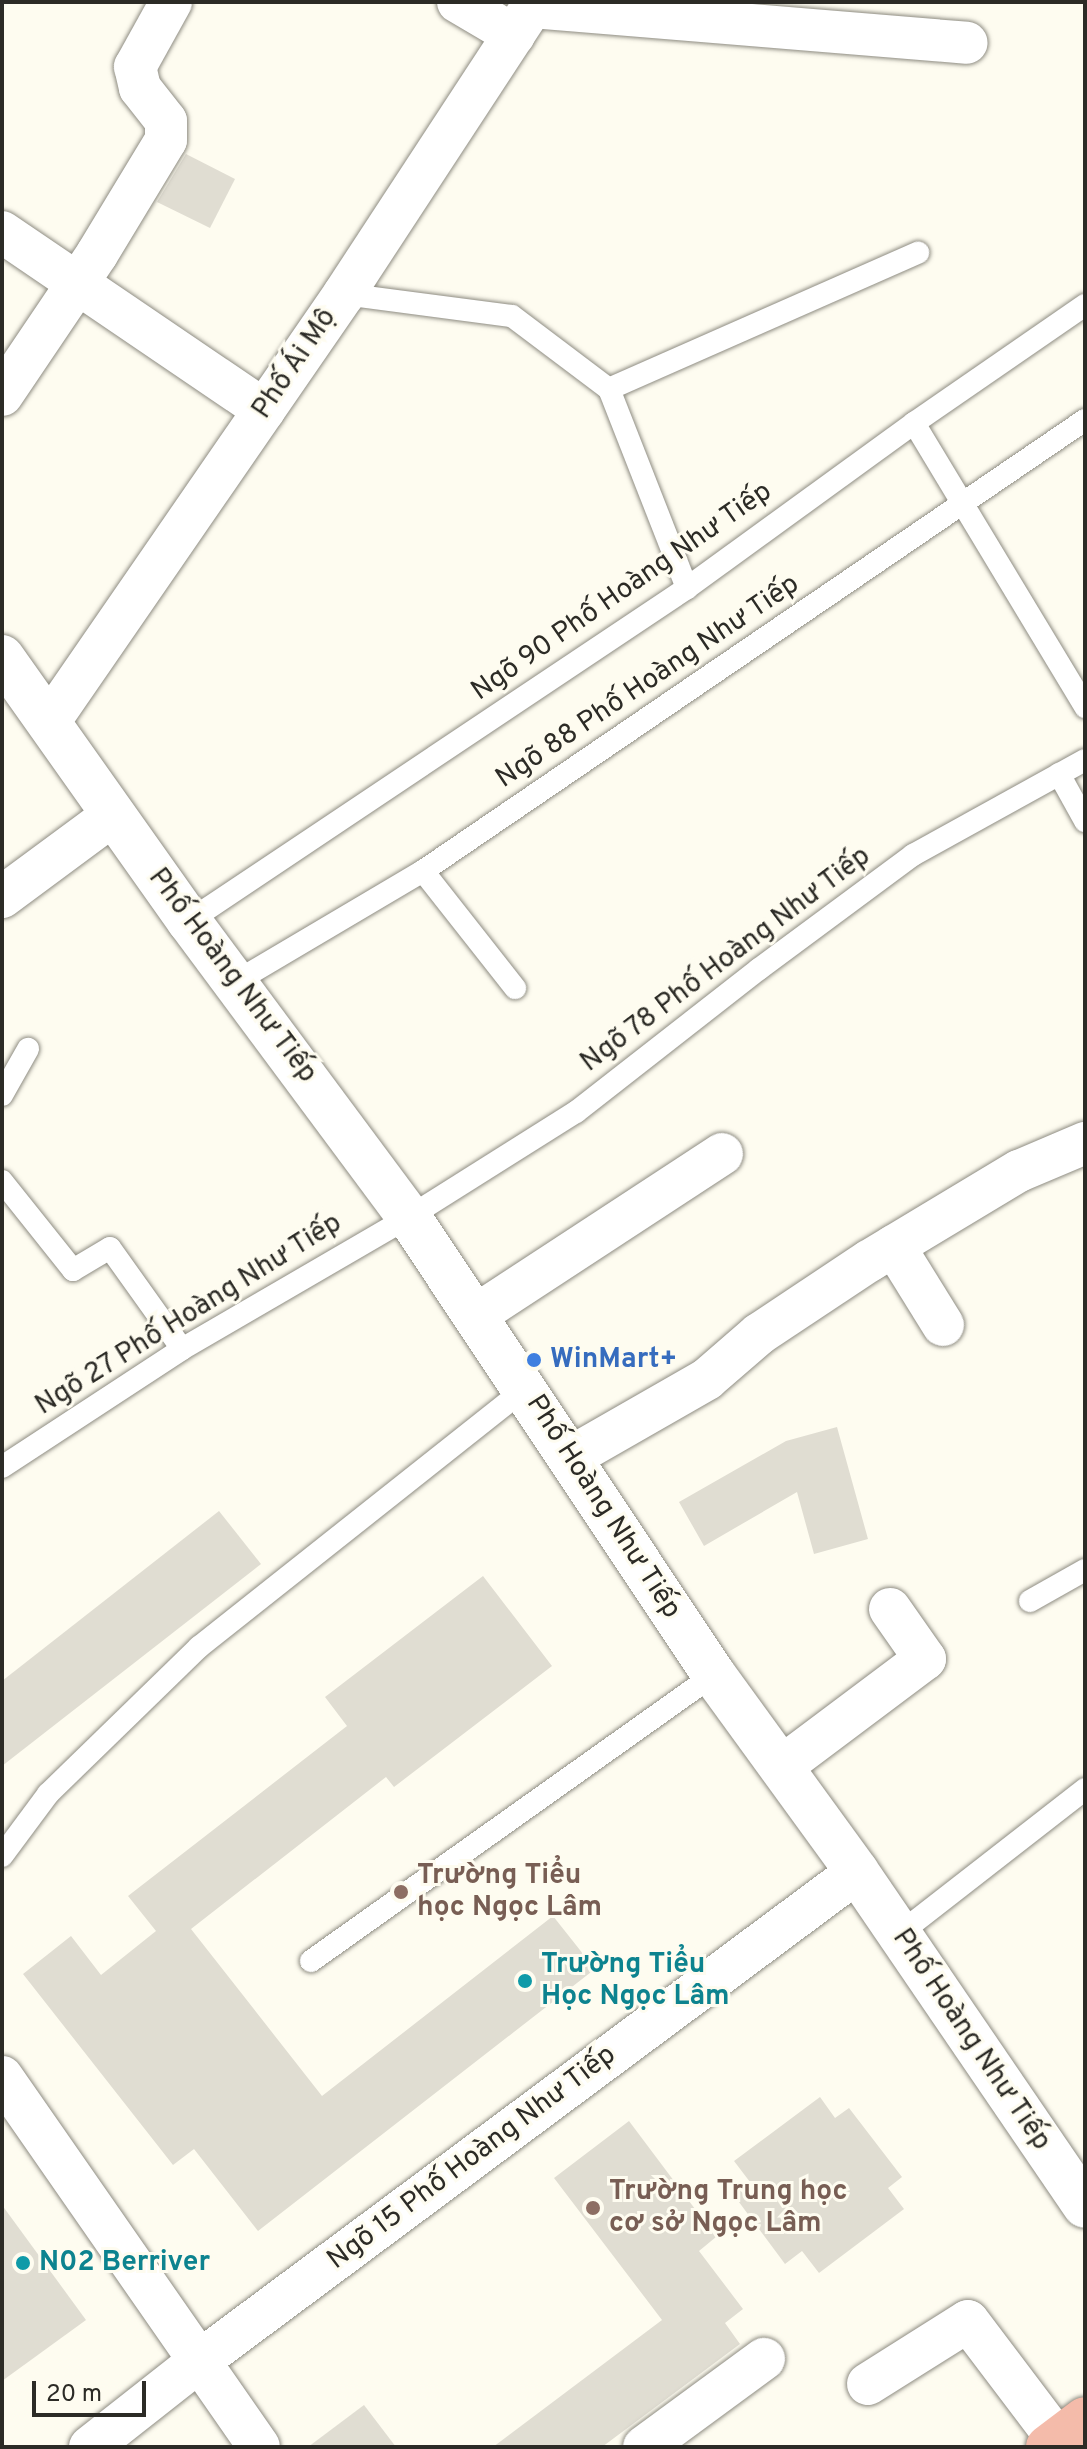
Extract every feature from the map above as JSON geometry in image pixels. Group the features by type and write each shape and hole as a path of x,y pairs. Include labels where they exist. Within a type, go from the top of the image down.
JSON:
{"street":[{"path":"2,395 79,281 166,140 166,121 140,88 135,67 171,2"},
{"path":"458,2 527,15 967,43"},
{"name":"Phố Ái Mộ","path":"49,722 344,294 527,15"},
{"path":"2,232 79,281 264,410"},
{"name":"Phố Hoàng Như Tiếp","path":"2,657 189,921 237,981 409,1217 714,1675 857,1872 1085,2206"},
{"path":"2,897 114,814"},
{"path":"571,1457 707,1379 759,1334 894,1246 1019,1171 1085,1143"},
{"path":"476,1315 722,1154"},
{"path":"894,1246 943,1325"},
{"path":"781,1767 925,1659 890,1609"},
{"name":"Ngõ 15 Phố Hoàng Như Tiếp","path":"90,2447 198,2362 857,1872"},
{"path":"2,2077 259,2447"},
{"path":"868,2384 968,2321 1064,2435"},
{"path":"644,2447 764,2359"}],"lane":[{"path":"609,389 918,253"},
{"path":"344,294 512,316 609,389 687,588"},
{"name":"Ngõ 90 Phố Hoàng Như Tiếp","path":"189,921 687,588 914,423 1085,305"},
{"name":"Ngõ 88 Phố Hoàng Như Tiếp","path":"237,981 423,871 1085,420"},
{"path":"914,423 965,503 1085,707"},
{"name":"Ngõ 78 Phố Hoàng Như Tiếp","path":"409,1217 576,1112 759,969 913,855 1085,760"},
{"path":"1059,774 1085,821"},
{"path":"423,871 515,988"},
{"path":"2,1095 28,1049"},
{"path":"2,1181 73,1270 110,1248 182,1349"},
{"name":"Ngõ 27 Phố Hoàng Như Tiếp","path":"2,1467 182,1349 409,1217"},
{"path":"2,1856 48,1794 199,1647 525,1389"},
{"path":"1030,1601 1085,1570"},
{"path":"311,1961 714,1675"},
{"path":"899,1934 1085,1789"}],"building":[{"path":"186,154 235,179 210,228 157,202"},
{"path":"837,1427 868,1539 814,1554 797,1492 704,1546 679,1502 786,1441"},
{"path":"219,1511 261,1564 2,1766 2,1681"},
{"name":"Trường Tiểu Học Ngọc Lâm","path":"483,1576 552,1666 394,1787 386,1777 191,1929 322,2096 553,1916 595,1969 258,2231 194,2149 173,2165 23,1974 71,1936 101,1975 156,1931 128,1896 347,1726 325,1697"},
{"path":"820,2097 835,2118 849,2108 902,2177 888,2188 904,2209 819,2273 802,2251 785,2264 733,2194 750,2182 734,2161"},
{"path":"629,2121 716,2237 699,2251 743,2309 725,2323 740,2344 602,2447 493,2447 662,2320 554,2178"},
{"name":"N02 Berriver","path":"2,2205 86,2320 2,2381"},
{"path":"364,2405 396,2447 308,2447"}],"place":[{"name":"WinMart+","path":"534,1360"},
{"name":"Trường Tiểu học Ngọc Lâm","path":"401,1892"},
{"name":"Trường Tiểu Học Ngọc Lâm","path":"525,1981"},
{"name":"Trường Trung học cơ sở Ngọc Lâm","path":"593,2208"},
{"name":"N02 Berriver","path":"23,2263"}]}
